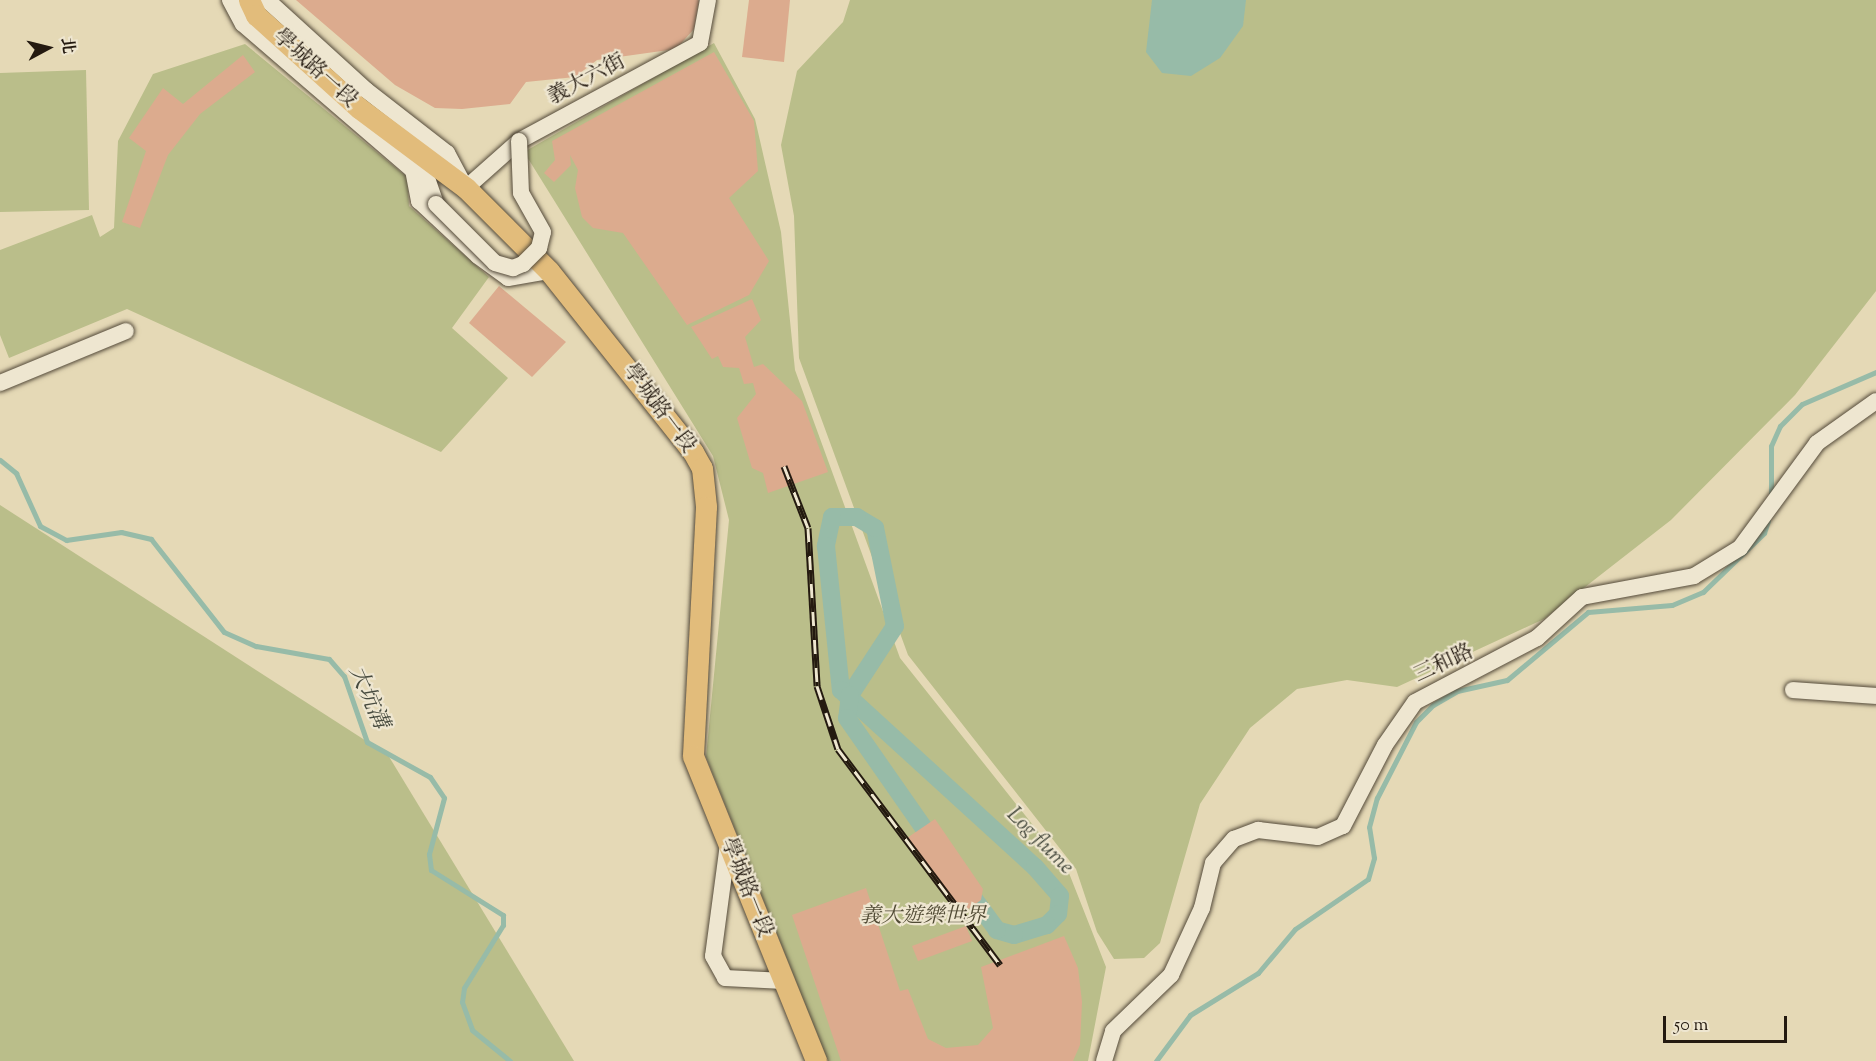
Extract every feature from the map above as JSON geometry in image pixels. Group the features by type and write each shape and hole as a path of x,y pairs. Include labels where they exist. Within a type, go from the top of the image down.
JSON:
{"main road":[{"name":"學城路一段","path":"249,0 264,23 418,154 466,188 549,271 702,468 706,507 690,733 693,756 732,842 816,1061"}],"street":[{"path":"230,0 243,24 413,170 419,201 478,256 508,278 549,271"},
{"path":"267,0 366,90 447,153 466,188"},
{"name":"義大六街","path":"466,188 519,141 700,43 708,0"},
{"path":"418,154 436,204 495,263 513,268 523,264 539,248 543,232 521,193 519,141"},
{"path":"0,383 126,331"},
{"name":"三和路","path":"1104,1061 1113,1031 1171,975 1202,908 1213,863 1234,839 1258,830 1318,837 1343,826 1385,745 1416,702 1537,638 1582,597 1694,576 1740,548 1817,443 1876,401"},
{"path":"1793,690 1876,696"},
{"path":"732,842 712,956 725,978 784,981"}],"green space":[{"path":"850,0 1876,0 1876,291 1795,395 1671,520 1544,619 1397,687 1347,680 1297,689 1250,728 1200,804 1160,943 1144,958 1114,959 1097,932 1076,869 908,655 799,358 794,216 781,145 797,71 843,22"},
{"name":"義大遊樂世界","path":"714,43 755,119 781,232 795,370 900,658 1067,868 1106,967 1088,1061 828,1061 706,757 729,520 713,456 524,152"},
{"path":"245,44 407,177 409,206 489,277 452,328 508,378 441,452 127,309 9,358 0,335 0,250 92,215 100,237 114,228 118,141 153,74"},
{"path":"86,70 89,210 0,212 0,73"},
{"path":"0,505 388,755 574,1061 0,1061"}],"shaded area":[{"path":"1152,0 1246,0 1243,26 1220,58 1191,76 1162,73 1146,52"}],"building":[{"path":"296,0 699,1 694,29 676,49 597,60 575,77 526,82 510,104 462,109 435,108 395,85"},
{"path":"749,0 790,0 784,62 742,57"},
{"path":"714,52 754,121 758,171 729,198 769,261 749,295 687,325 623,233 593,228 582,217 575,188 578,170 570,155 571,165 554,182 544,173 555,160 552,141"},
{"path":"243,55 255,72 200,114 168,155 140,228 122,222 146,151 129,138 163,88 183,104"},
{"path":"499,286 566,342 532,377 469,323"},
{"path":"752,299 761,320 745,337 754,367 763,364 802,401 828,472 768,493 763,473 752,468 737,418 756,394 753,383 744,384 739,368 723,367 718,356 712,359 691,327"},
{"path":"935,819 983,889 981,900 960,915 907,838"},
{"path":"866,888 900,991 908,989 928,1039 946,1048 978,1045 993,1028 981,967 1064,936 1078,968 1082,1002 1080,1045 1073,1061 841,1061 792,915"},
{"path":"966,926 972,941 918,961 912,946"}],"waterway":[{"path":"1771,497 1771,446 1780,426 1802,404 1876,372"},
{"name":"大坑溝","path":"0,460 16,473 40,526 66,540 121,532 151,539 224,632 256,646 329,659 344,676 367,742 430,777 444,798 429,854 431,870 503,915 503,925 464,988 462,1002 472,1030 510,1061"},
{"name":"Log flume","path":"850,695 895,626 875,528 857,517 832,517 826,546 841,690 1035,867 1060,896 1058,914 1047,925 1014,935 997,930 963,884"},
{"path":"1156,1061 1190,1015 1258,973 1295,929 1368,879 1374,858 1369,827 1377,798 1416,722 1433,705 1457,691 1507,680 1588,612 1672,605 1703,592 1764,533 1768,521"},
{"name":"Log flume","path":"850,695 847,718 937,847"}],"railway":[{"path":"784,466 808,528 817,686 838,749 1000,965"}]}
